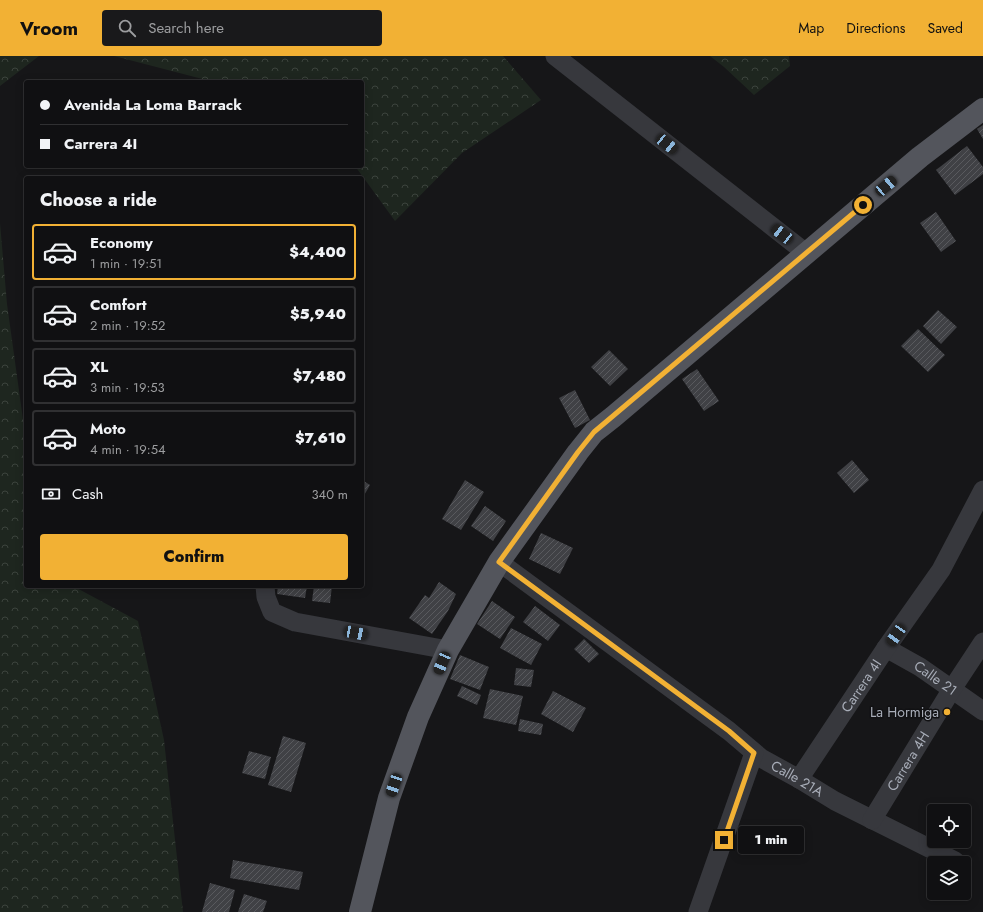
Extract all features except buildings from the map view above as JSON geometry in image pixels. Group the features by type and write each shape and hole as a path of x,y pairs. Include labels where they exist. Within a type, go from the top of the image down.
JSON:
{"main road":[{"path":"360,912 389,798 418,717 448,650 499,562 578,452 594,432 920,157 983,109"}],"street":[{"path":"555,56 806,254"},
{"name":"Carrera 4I","path":"799,779 886,648 941,570 983,490"},
{"name":"Calle 21A","path":"499,562 729,731 761,758 835,801 945,856"},
{"path":"266,588 266,597 272,612 295,622 448,650"},
{"name":"Carrera 4H","path":"872,820 952,689 983,642"},
{"name":"Calle 21","path":"886,648 920,667 983,711"},
{"path":"698,912 754,753"}],"green space":[{"path":"0,56 39,56 0,86"},
{"path":"114,56 503,56 541,100 462,153 395,221 364,178 364,176 362,176 356,168 364,168 364,80 206,80"},
{"path":"710,56 789,56 790,66 754,95"},
{"path":"0,223 7,304 24,427 24,588 77,588 138,621 164,740 183,912 0,912"}],"place":[{"name":"La Hormiga","path":"947,712"}],"route":[{"path":"724,840 754,753 729,731 499,562 594,432 863,205"}]}
